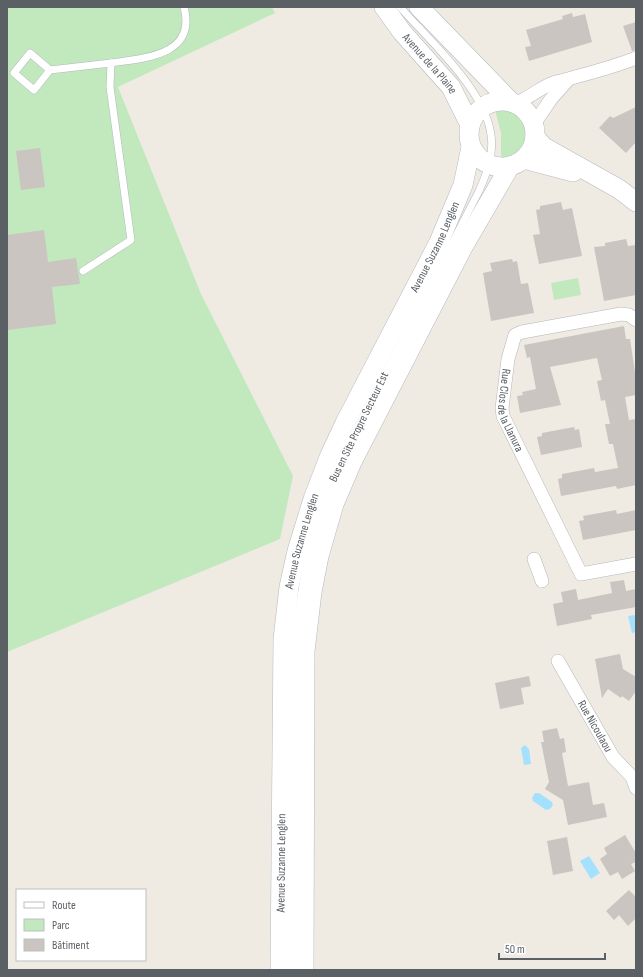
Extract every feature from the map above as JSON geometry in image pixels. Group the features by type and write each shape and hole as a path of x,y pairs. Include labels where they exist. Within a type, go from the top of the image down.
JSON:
{"street":[{"name":"Avenue de la Plaine","path":"384,7 402,32 451,87 470,125"},
{"path":"419,7 513,103 527,112 534,131 544,147 596,178 619,189 636,202"},
{"path":"470,125 477,112 483,107 494,102 513,103 528,98 552,83 567,81 636,58"},
{"path":"534,131 557,91 567,81"},
{"name":"Avenue Suzanne Lenglen","path":"280,970 283,639 289,587 297,551 313,499 330,455 439,242 464,185 471,147 469,134 470,125"},
{"name":"Avenue Suzanne Lenglen","path":"304,970 305,651 312,592 319,556 334,504 352,462 463,247 517,162 530,151 534,131"},
{"path":"471,147 476,154 489,164 500,167 517,162 596,178"},
{"name":"Rue Clos de la Llanura","path":"636,320 629,315 621,314 522,332 515,335 512,342 502,408 503,416 581,574 636,564"},
{"path":"534,559 542,581"},
{"name":"Rue Nicoulaou","path":"558,661 613,757 635,780"}],"lane":[{"path":"50,70 30,53 14,74 34,90 50,70 111,63 160,55 175,46 182,36 186,26 184,7"},
{"name":"Bus en Site Propre Secteur Est","path":"292,970 294,651 301,590 308,555 323,503 341,459 480,191 489,164 491,135 483,107 462,77 400,7"},
{"path":"83,271 131,240 110,88 111,63"}],"green space":[{"path":"7,7 272,7 275,13 118,87 201,294 293,476 280,539 7,652"},
{"path":"498,108 511,110 520,116 526,124 528,133 527,143 522,151 513,157 501,159 501,133 495,110"},
{"path":"578,278 581,295 554,300 551,283"}],"water":[{"path":"635,615 636,632 632,633 628,616"},
{"path":"525,745 529,749 531,764 524,765 521,748"},
{"path":"535,793 539,793 552,802 553,805 550,809 546,810 533,801 532,798"},
{"path":"589,856 600,873 591,879 580,861"}],"building":[{"path":"572,13 573,17 585,14 592,42 529,61 525,47 531,46 526,30 563,19 562,16"},
{"path":"636,22 636,50 632,51 623,26"},
{"path":"636,107 636,142 626,153 599,128 610,116 613,118"},
{"path":"40,148 45,187 21,190 16,151"},
{"path":"561,202 563,210 572,208 582,256 539,264 533,235 540,234 536,210 540,209 540,206"},
{"path":"44,230 48,262 76,258 80,284 52,287 56,324 7,330 7,235"},
{"path":"626,239 628,246 636,245 636,295 604,301 594,247 605,246 605,243"},
{"path":"512,259 513,262 517,261 521,284 528,283 534,313 491,321 483,273 492,271 490,263"},
{"path":"624,326 626,339 630,339 636,379 636,395 625,397 629,420 636,419 636,485 617,489 616,486 561,496 558,479 562,478 562,474 594,468 595,472 618,468 613,444 609,444 605,424 610,424 605,400 601,401 597,381 602,380 597,358 550,367 561,405 520,413 517,396 523,395 522,392 536,389 530,357 527,358 524,345"},
{"path":"574,427 575,430 579,429 582,447 541,455 537,437 542,436 542,433"},
{"path":"616,510 617,514 636,510 636,530 583,540 579,521 584,520 583,516"},
{"path":"624,580 626,591 636,589 636,607 591,615 592,619 557,626 553,604 563,602 561,592 576,589 578,600 612,593 610,582"},
{"path":"620,654 623,669 636,677 636,691 629,701 622,696 621,698 608,689 602,698 595,659"},
{"path":"529,676 531,686 521,688 524,704 500,709 495,683"},
{"path":"557,728 560,739 564,738 566,752 562,753 568,786 589,782 593,805 604,803 607,817 568,825 563,800 545,789 549,782 541,742 544,742 542,731"},
{"path":"625,835 636,853 636,862 631,864 635,871 622,879 618,872 610,876 600,859 607,854 604,848"},
{"path":"567,837 573,871 553,875 547,841"},
{"path":"629,890 636,897 636,918 628,926 619,915 614,920 606,911"}]}
